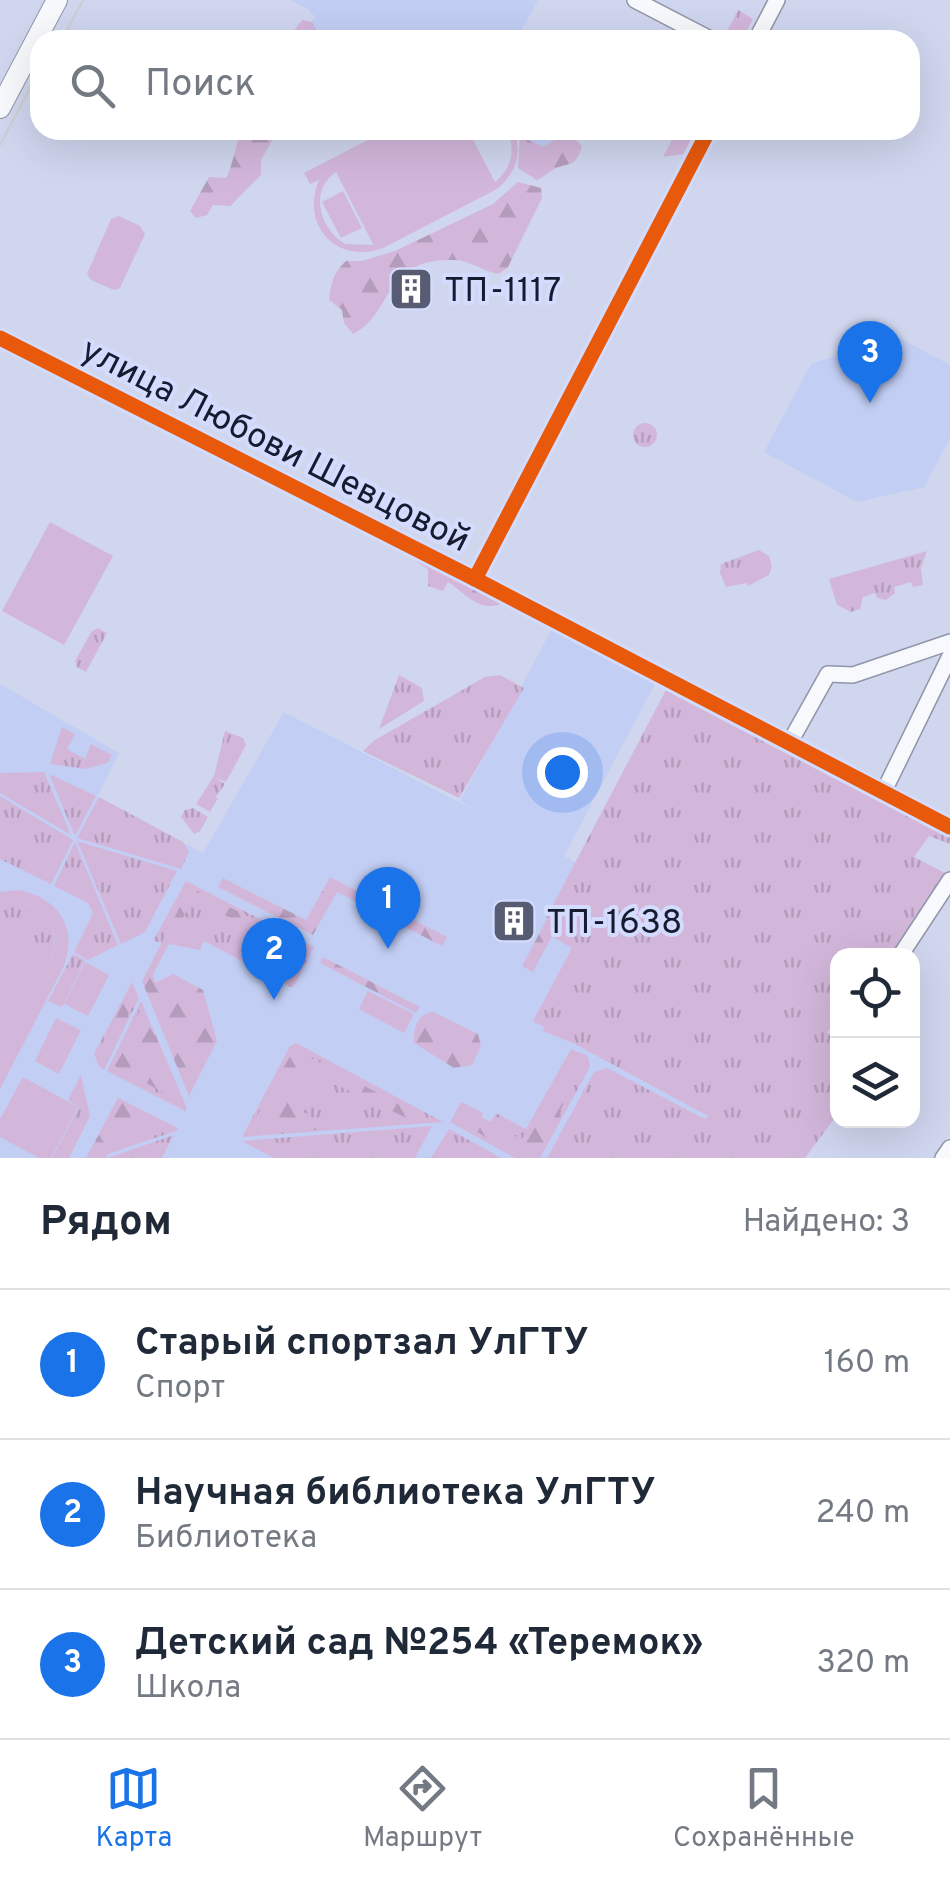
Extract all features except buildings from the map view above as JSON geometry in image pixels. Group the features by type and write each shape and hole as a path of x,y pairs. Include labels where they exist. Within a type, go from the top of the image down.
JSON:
{"main road":[{"path":"41,30 57,0"},
{"path":"0,108 30,51"}],"street":[{"path":"635,0 693,30"},
{"path":"762,30 778,0"},
{"path":"475,579 705,140"},
{"name":"улица Любови Шевцовой","path":"0,338 950,826"},
{"path":"790,742 828,674 853,676 950,642"},
{"path":"884,791 950,656"},
{"path":"905,948 950,880"},
{"path":"943,1158 950,1148"}],"shaded area":[{"path":"290,0 538,0 522,30 314,30 309,27 315,16"},
{"path":"529,140 570,140 557,160"},
{"path":"896,336 950,365 950,438 924,487 857,502 764,452 811,364"},
{"path":"553,627 656,682 564,856 585,868 762,1158 0,1158 0,684 119,753 97,797 203,853 284,712 478,812 460,801"}],"green space":[{"path":"738,10 753,19 747,30 728,30"},
{"path":"302,20 313,22 315,30 294,30"},
{"path":"239,140 272,140 261,160 261,175 230,206 213,205 207,215 196,218 190,211 209,177 226,178"},
{"path":"368,140 473,140 495,182 511,158 510,140 516,140 513,169 497,189 383,248 366,252 337,246 326,237 314,212 319,180 310,184 304,173","holes":["336,172 373,245 345,244 329,229 320,198 322,189"]},
{"path":"520,140 543,147 555,140 576,140 582,146 574,162 537,180 518,168"},
{"path":"672,140 691,140 683,154 663,157"},
{"path":"518,182 541,188 542,198 508,267 499,274 455,260 413,268 401,277 366,325 353,334 344,323 342,310 329,300 333,279 346,261 362,261 395,251 493,204"},
{"path":"343,191 362,228 341,238 322,202"},
{"path":"119,216 140,226 145,234 120,288 114,290 91,280 87,274 111,219"},
{"path":"645,423 657,435 645,447 633,435"},
{"path":"50,522 113,556 64,645 2,611"},
{"path":"759,550 769,556 769,575 748,586 746,583 726,587 721,564"},
{"path":"927,551 921,568 923,585 913,587 911,582 894,587 895,593 886,600 877,598 875,593 863,597 860,609 851,612 837,605 829,579"},
{"path":"411,554 503,603 480,604 448,582 443,591 428,586 428,569 408,556"},
{"path":"98,628 107,633 86,672 75,661 91,632"},
{"path":"399,675 422,688 424,701 379,729"},
{"path":"500,675 524,688 459,798 363,751 375,740 485,677"},
{"path":"667,688 950,836 950,844 929,836 914,857 949,875 902,948 830,948 830,1124 805,1158 547,1158 594,1072 607,1068 705,1119 708,1116 575,1044 543,1031 544,1027 533,1021 572,948 553,937 559,925 546,918"},
{"path":"62,727 75,734 67,749 85,759 91,744 112,755 108,763 85,769 50,764"},
{"path":"225,731 243,738 246,745 226,782 216,778 225,784 210,812 196,804 214,776"},
{"path":"44,772 71,835 0,793 0,773"},
{"path":"49,774 96,796 75,836"},
{"path":"0,796 73,840 51,884 0,859"},
{"path":"99,797 183,842 189,852 181,869 77,838"},
{"path":"193,808 208,817 194,834 181,817 185,810"},
{"path":"77,841 177,871 145,932 121,944"},
{"path":"75,842 118,945 88,960 74,952 93,913 88,903 54,886"},
{"path":"330,877 447,937 442,946 337,892 313,935 218,887 223,878 306,920"},
{"path":"186,881 314,947 293,988 204,941 200,950 153,941"},
{"path":"190,887 310,948 306,956 193,899 153,974 155,983 173,974 203,990 217,1041 189,1096 142,981"},
{"path":"19,890 45,900 62,917 67,928 67,954 0,1089 0,936 50,962 54,949 51,925 45,916 25,904 0,905 0,892"},
{"path":"10,902 33,907 48,920 54,939 50,962 0,936 0,905"},
{"path":"547,919 558,925 533,972 522,966"},
{"path":"73,954 85,960 62,1007 48,1001"},
{"path":"323,957 420,1007 416,1013 320,963"},
{"path":"85,962 109,975 88,1016 64,1004"},
{"path":"132,982 139,998 104,1070 94,1054"},
{"path":"132,985 137,997 106,1060 97,1055"},
{"path":"368,991 414,1014 404,1033 359,1009"},
{"path":"141,1001 187,1108 185,1111 107,1071"},
{"path":"142,1006 183,1103 113,1065"},
{"path":"433,1012 478,1034 481,1046 472,1065 454,1068 414,1043 417,1023"},
{"path":"56,1018 81,1030 59,1074 35,1061"},
{"path":"296,1043 443,1122 242,1137 290,1046"},
{"path":"294,1049 429,1120 413,1121 303,1069 304,1092 295,1103 293,1114 306,1113 318,1122 319,1130 285,1133 265,1121 256,1134 247,1134"},
{"path":"571,1049 588,1056 590,1067 540,1158 515,1158 450,1122 461,1102 483,1113 481,1117 491,1122 496,1113 526,1129"},
{"path":"81,1075 90,1116 69,1158 52,1158 79,1107 68,1100"},
{"path":"560,1075 565,1075 570,1089 560,1111 561,1118 540,1158 517,1158 467,1125 473,1119 522,1139"},
{"path":"23,1077 78,1107 51,1158 39,1158 0,1137 0,1119"},
{"path":"118,1098 178,1128 96,1158 86,1158"},
{"path":"118,1098 153,1117 134,1138 118,1136 106,1158 87,1158"},
{"path":"432,1126 415,1158 274,1158 242,1141"},
{"path":"449,1129 501,1158 431,1158"},
{"path":"174,1135 162,1158 107,1158"}],"tram line":[{"path":"67,30 83,0"},
{"path":"0,145 30,88"}],"cycle path":[{"path":"475,579 704,140"},
{"path":"0,338 475,579 950,827"}],"place":[{"name":"ТП-1117","path":"411,289"},
{"name":"Детский сад №254 «Теремок»","path":"870,403"},
{"name":"ТП-1638","path":"514,921"},
{"name":"Старый спортзал УлГТУ","path":"388,949"},
{"name":"Научная библиотека УлГТУ","path":"274,1000"}]}
